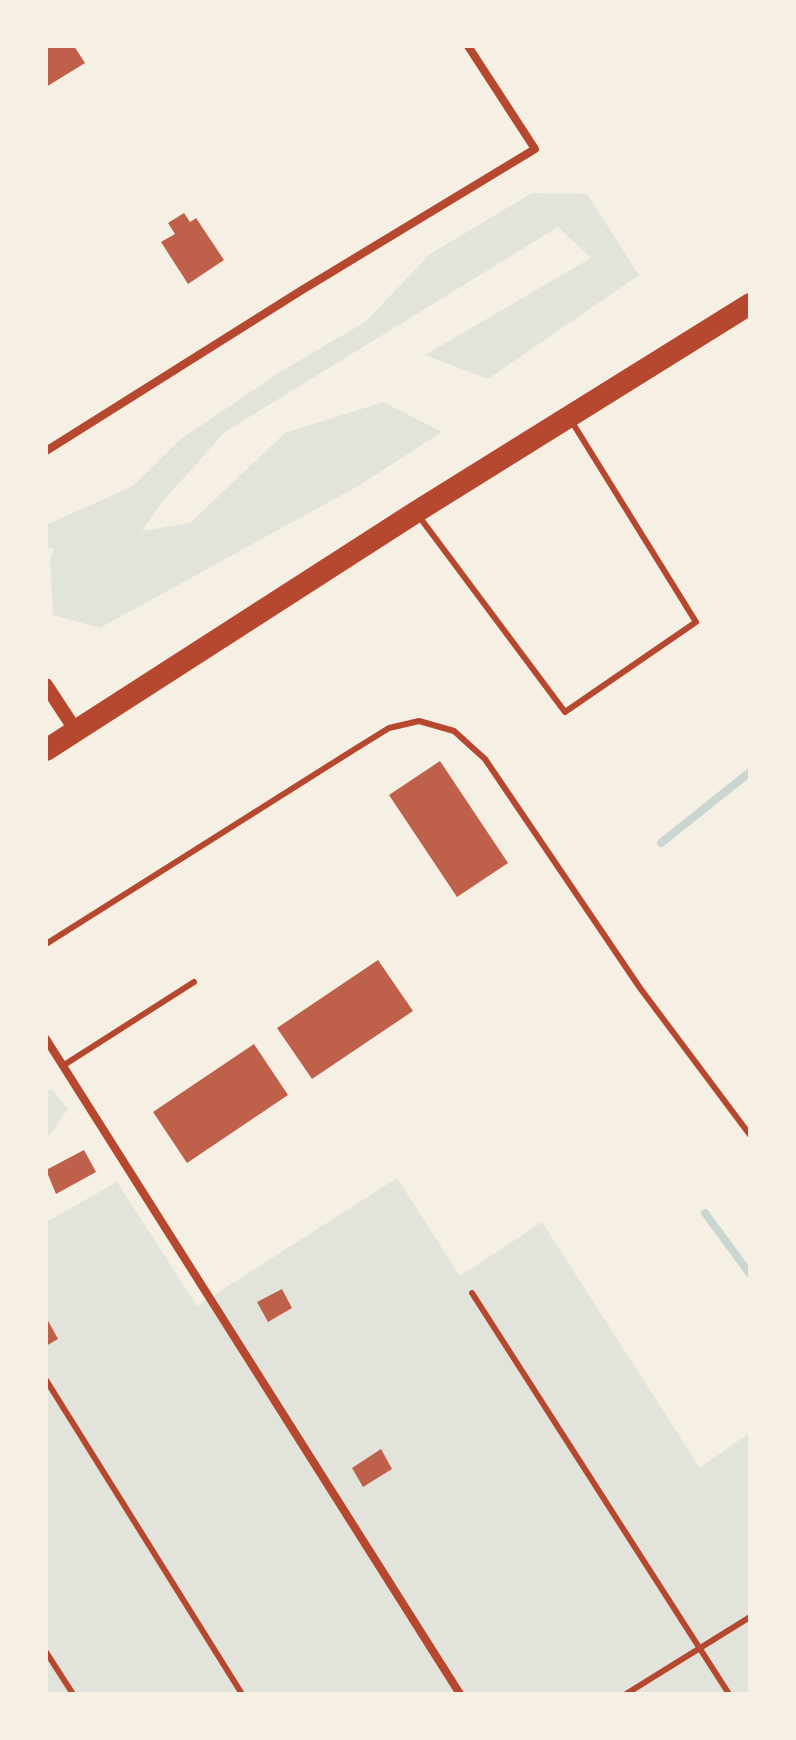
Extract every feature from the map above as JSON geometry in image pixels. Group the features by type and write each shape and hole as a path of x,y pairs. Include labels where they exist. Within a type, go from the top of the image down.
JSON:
{"highway":[{"path":"46,750 416,512 750,304"}],"street":[{"path":"46,451 302,290 535,149 468,46"},
{"path":"46,685 76,731"},
{"path":"46,1039 460,1694"}],"lane":[{"path":"416,512 565,712 696,622 569,416"},
{"path":"46,944 389,728 419,721 454,731 485,759 640,988 750,1135"},
{"path":"64,1065 194,982"},
{"path":"472,1293 729,1694"},
{"path":"46,1380 242,1694"},
{"path":"626,1694 750,1617"},
{"path":"46,1652 73,1694"}],"shaded area":[{"path":"532,193 587,194 639,275 488,379 425,355 591,258 558,227 225,432 162,502 142,531 190,523 285,433 383,402 442,432 358,486 100,628 53,615 50,559 54,548 46,549 46,525 133,486 181,439 280,372 365,322 430,254"},
{"path":"51,1088 68,1109 46,1140 46,1093"},
{"path":"397,1178 460,1276 542,1222 700,1468 750,1432 750,1694 46,1694 46,1222 117,1182 197,1306"}],"building":[{"path":"46,46 74,46 85,63 46,87"},
{"path":"184,213 190,222 196,218 224,260 188,284 161,242 175,234 168,223"},
{"path":"440,761 508,863 457,897 389,795"},
{"path":"378,960 413,1011 312,1079 277,1028"},
{"path":"254,1044 288,1095 187,1163 153,1112"},
{"path":"84,1150 96,1172 56,1194 46,1170"},
{"path":"282,1289 292,1308 268,1322 257,1302"},
{"path":"46,1317 58,1339 46,1346"},
{"path":"381,1449 392,1469 363,1487 352,1468"}],"waterway":[{"path":"661,843 750,772"},
{"path":"705,1213 750,1274"}]}
